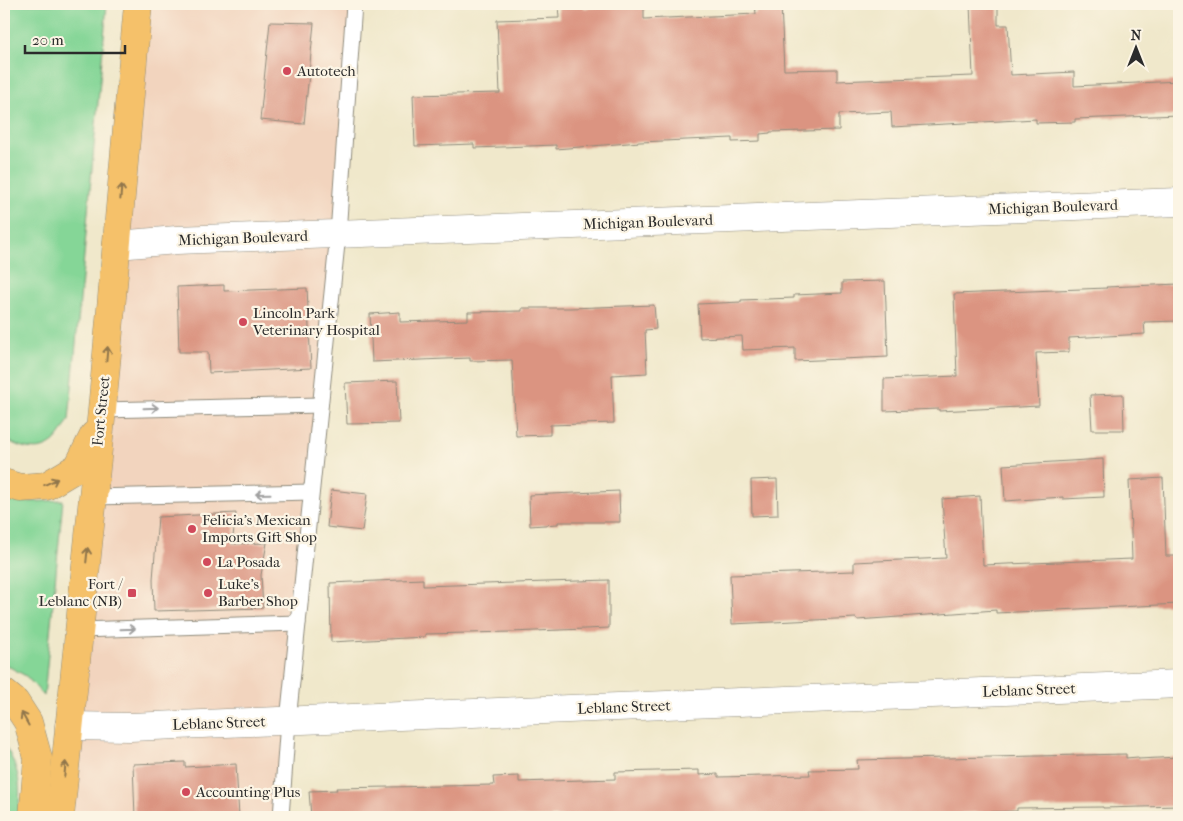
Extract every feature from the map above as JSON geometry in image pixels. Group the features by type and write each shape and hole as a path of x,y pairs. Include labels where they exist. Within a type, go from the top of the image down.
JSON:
{"main road":[{"name":"Fort Street","path":"60,817 101,415 138,4"},
{"path":"4,483 20,488 46,486 78,467 101,415"},
{"path":"4,693 15,702 28,722 38,758 33,817"}],"street":[{"name":"Michigan Boulevard","path":"117,245 177,240 1179,202"},
{"name":"Leblanc Street","path":"69,726 130,727 1179,684"}],"lane":[{"path":"281,817 288,721 338,234 354,4"},
{"path":"101,415 320,405"},
{"path":"93,497 312,492"},
{"path":"79,630 298,622"}],"shaded area":[{"path":"138,4 354,4 281,817 60,817"}],"green space":[{"path":"4,4 107,4 69,420 53,442 45,447 35,449 18,445 4,437"},
{"path":"4,498 25,502 63,500 44,696 26,676 4,664"},
{"path":"4,744 14,763 19,779 18,817 4,817"}],"building":[{"path":"558,4 584,4 584,8 644,5 644,19 756,14 755,4 781,4 784,70 837,69 837,81 973,76 970,4 998,4 998,25 1008,25 1011,75 1074,72 1074,86 1179,81 1179,115 1075,119 1075,122 1036,123 1036,119 892,127 891,112 839,114 839,130 770,132 760,134 760,141 732,142 732,138 640,142 556,149 556,145 474,148 474,144 415,146 413,95 500,93 497,20 559,18"},
{"name":"Autotech","path":"270,22 314,23 304,124 260,120"},
{"path":"885,281 888,357 795,361 795,348 743,350 742,336 700,338 698,304 794,298 794,295 842,293 842,282"},
{"path":"1179,284 1179,321 1144,322 1145,334 1069,338 1069,352 1036,353 1039,406 939,411 939,409 884,411 884,379 957,376 954,294"},
{"name":"Lincoln Park Veterinary Hospital","path":"224,285 224,291 307,288 311,368 209,373 208,352 179,352 177,287"},
{"path":"654,305 656,329 645,330 647,373 612,375 614,423 550,425 550,435 516,436 512,360 470,361 470,358 372,362 370,314 400,312 400,322 468,320 468,312 522,311 522,308"},
{"path":"397,381 399,423 347,424 345,383"},
{"path":"1123,394 1124,430 1092,430 1090,395"},
{"path":"1103,459 1104,497 1063,499 1063,497 1005,501 1003,465"},
{"path":"1163,478 1166,556 1179,556 1179,604 996,613 996,610 857,620 856,618 732,624 730,575 854,571 854,562 946,558 942,499 980,496 983,565 1132,559 1129,480"},
{"path":"777,479 778,515 752,516 751,480"},
{"path":"331,490 367,494 362,531 327,527"},
{"path":"619,491 620,522 558,522 558,524 530,526 529,495"},
{"path":"236,513 232,544 267,543 261,575 263,608 154,611 153,579 158,517"},
{"path":"423,579 423,586 609,580 609,628 425,634 425,637 331,642 330,583"},
{"path":"1126,754 1126,758 1138,757 1138,759 1179,757 1179,806 1017,808 1017,811 961,813 961,817 311,817 309,791 337,790 336,788 494,785 493,777 519,776 519,782 615,779 615,772 699,770 699,775 718,774 718,777 810,775 809,770 858,769 857,760"},
{"name":"Accounting Plus","path":"185,762 185,767 236,764 239,817 135,817 133,764"}],"place":[{"name":"Autotech","path":"287,71"},
{"name":"Lincoln Park Veterinary Hospital","path":"243,322"},
{"name":"Felicia's Mexican Imports Gift Shop","path":"192,529"},
{"name":"La Posada","path":"207,562"},
{"name":"Fort / Leblanc (NB)","path":"132,593"},
{"name":"Luke's Barber Shop","path":"208,593"},
{"name":"Accounting Plus","path":"186,792"}]}
